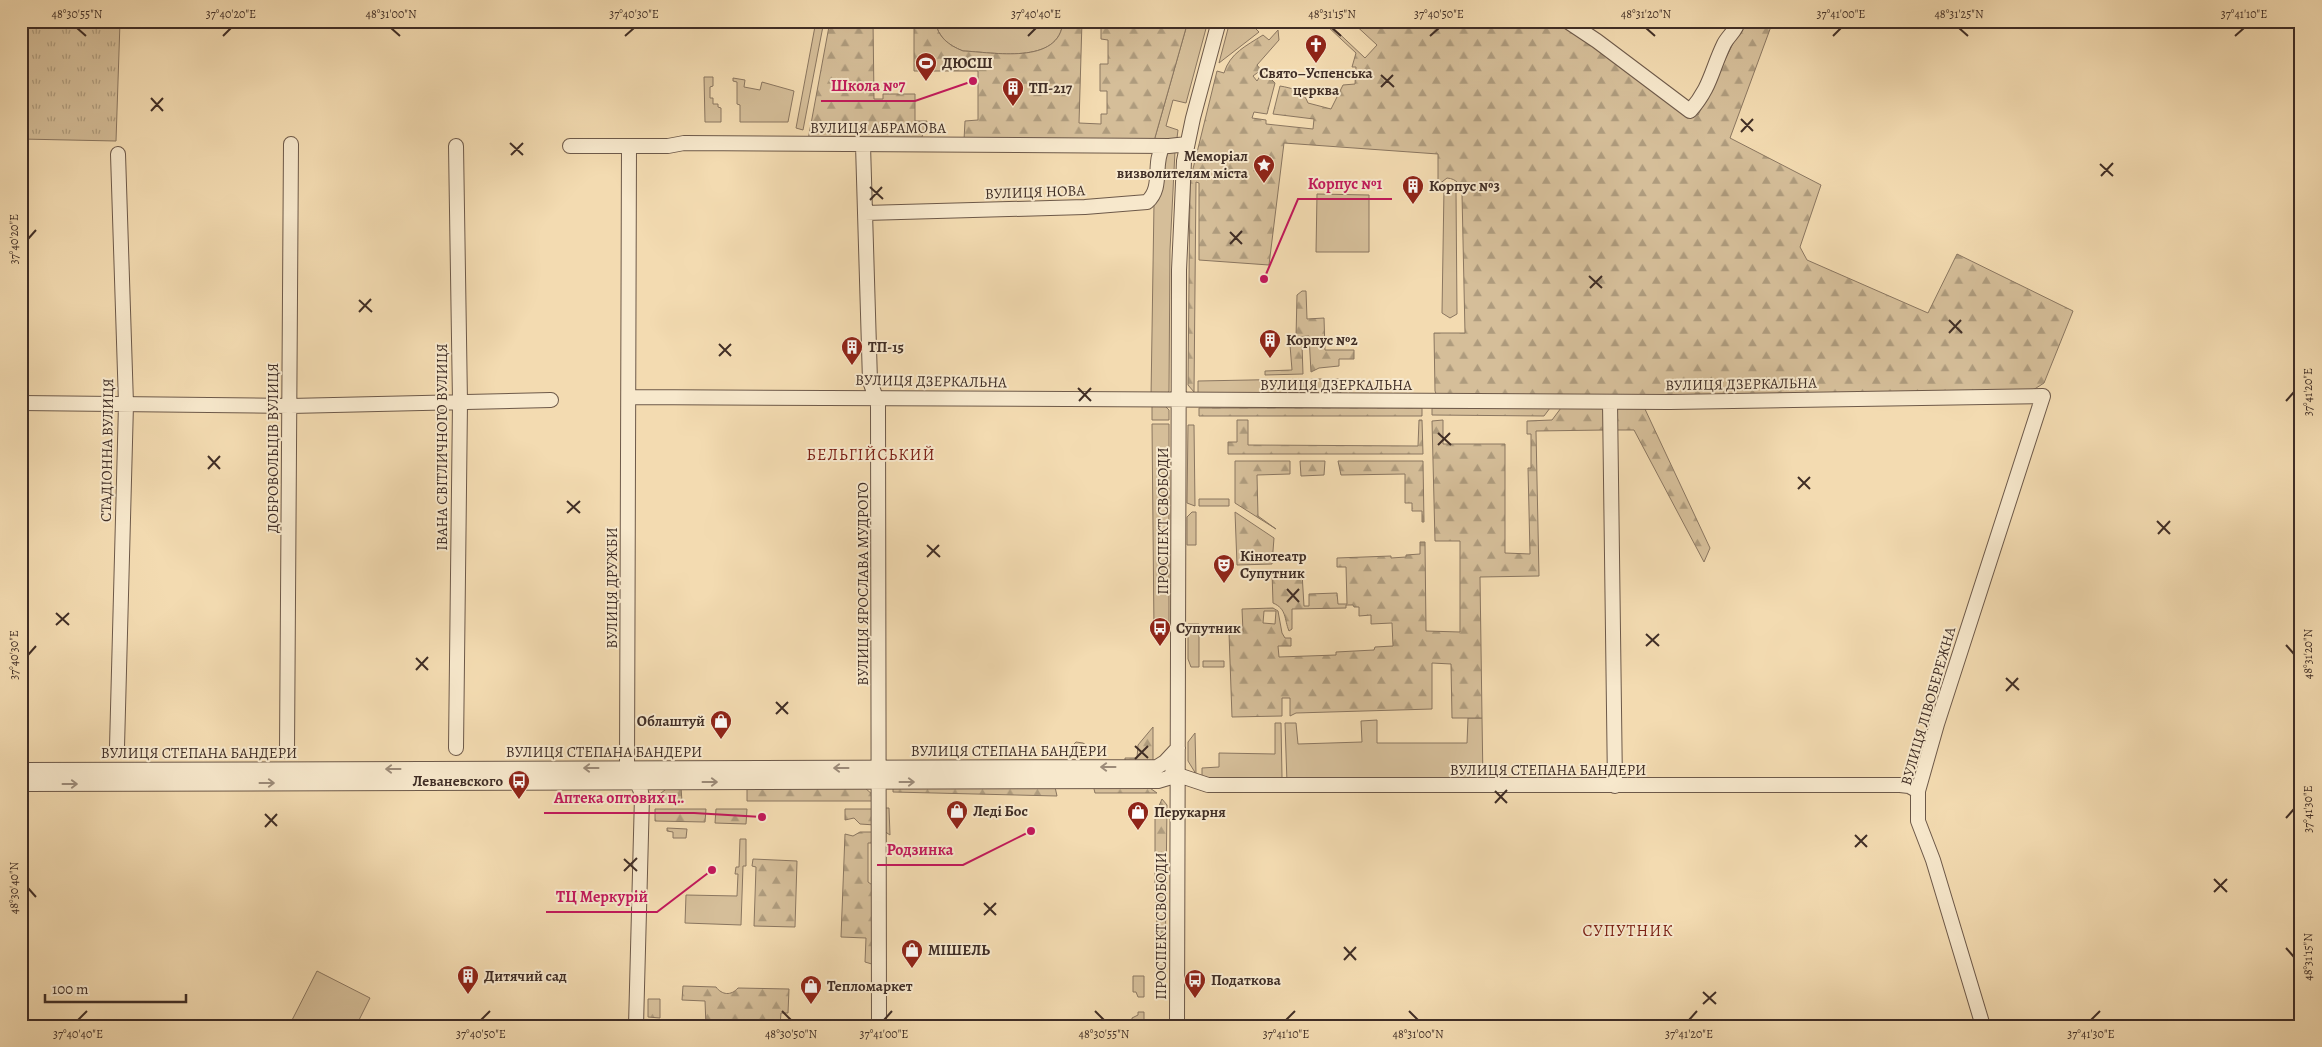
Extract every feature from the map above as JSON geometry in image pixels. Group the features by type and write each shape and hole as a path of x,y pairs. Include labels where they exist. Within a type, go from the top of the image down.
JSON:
{"street":[{"name":"ПРОСПЕКТ СВОБОДИ","path":"1177,1026 1179,270 1182,175 1187,144 1219,21"},
{"path":"1567,21 1690,111 1704,95 1723,46 1730,33 1737,27 1738,21"},
{"name":"ВУЛИЦЯ АБРАМОВА","path":"570,146 668,146 684,143 1163,146 1187,144"},
{"name":"ДОБРОВОЛЬЦІВ ВУЛИЦЯ","path":"287,751 291,144"},
{"name":"ВУЛИЦЯ ЯРОСЛАВА МУДРОГО","path":"863,145 870,381 878,404 879,1026"},
{"name":"ІВАНА СВІТЛИЧНОГО ВУЛИЦЯ","path":"456,146 460,402 456,748"},
{"name":"ВУЛИЦЯ ДРУЖБИ","path":"627,768 629,146"},
{"name":"ВУЛИЦЯ НОВА","path":"865,213 1085,207 1146,202 1157,188 1158,156 1163,146"},
{"name":"СТАДІОННА ВУЛИЦЯ","path":"117,747 126,404 118,154"},
{"name":"ВУЛИЦЯ ДЗЕРКАЛЬНА","path":"629,396 1179,401 1610,402 2043,396"},
{"name":"ВУЛИЦЯ ЛІВОБЕРЕЖНА","path":"1983,1026 1933,860 1918,821 1918,791 1937,724 2043,396"},
{"path":"21,403 290,406 551,400"},
{"path":"1610,402 1615,786"},
{"path":"1157,767 1165,762 1178,748"},
{"path":"1066,767 1066,782"},
{"name":"ВУЛИЦЯ СТЕПАНА БАНДЕРИ","path":"21,770 229,776 638,782 1066,767 1157,767 1208,785 1900,785 1909,786 1918,791"},
{"path":"627,768 631,776 638,782 642,796 636,1026"},
{"name":"ВУЛИЦЯ СТЕПАНА БАНДЕРИ","path":"21,784 229,776 627,768 1066,782 1158,782 1178,776"},
{"path":"1158,782 1164,784 1178,799"}],"green space":[{"path":"21,21 228,21 120,22 116,141 21,139"},
{"path":"816,21 824,21 803,130 796,128"},
{"path":"830,21 873,21 874,99 883,99 883,94 915,94 915,121 927,121 921,140 808,140"},
{"path":"914,21 935,21 936,27 944,40 963,51 1007,54 1038,51 1050,45 1059,35 1063,21 1082,21 1079,123 1101,124 1101,114 1107,114 1107,91 1100,91 1100,64 1108,64 1108,40 1101,39 1101,21 1188,21 1154,141 964,140 965,121 978,120 978,71 914,71"},
{"path":"935,21 1063,21 1059,35 1050,45 1038,51 1007,54 958,49 941,36"},
{"path":"1188,21 1208,21 1186,103 1173,100 1166,126 1178,130 1177,138 1172,141 1154,141"},
{"path":"1230,21 1254,21 1253,26 1259,32 1219,63"},
{"path":"1351,21 1562,21 1689,112 1698,115 1744,21 1773,21 1730,138 1821,185 1800,247 1807,260 1928,313 1957,254 2073,311 2044,383 2033,390 1671,396 1437,396 1435,391 1434,333 1465,333 1462,194 1459,185 1456,181 1447,178 1438,185 1438,154 1284,143 1269,265 1199,260 1199,183 1196,182 1194,392 1188,385 1190,181 1217,71 1224,73 1230,60 1239,51 1263,35 1269,40 1278,30 1279,40 1257,65 1261,70 1253,76 1257,81 1263,71 1275,83 1267,114 1254,112 1252,118 1266,120 1266,124 1313,129 1314,119 1273,114 1280,86 1301,93 1308,103 1331,109 1343,85 1355,84 1356,67 1352,67 1356,53 1326,25 1328,23 1365,58 1377,45"},
{"path":"704,77 713,77 713,86 710,87 710,98 713,98 713,104 718,104 718,107 721,108 721,122 705,122"},
{"path":"733,78 745,80 744,87 760,90 762,82 794,91 788,122 740,122 740,105 737,104 737,82 733,81"},
{"path":"1175,151 1170,250 1169,391 1166,396 1151,397 1154,203 1165,153"},
{"path":"1446,185 1453,186 1456,190 1457,314 1450,318 1442,313 1444,188"},
{"path":"1317,194 1369,195 1369,252 1316,252"},
{"path":"1302,291 1306,291 1307,319 1324,318 1325,350 1354,350 1354,359 1339,359 1339,366 1319,368 1311,372 1309,336 1296,337 1297,295"},
{"path":"1290,345 1302,345 1303,374 1265,375 1265,371 1292,370"},
{"path":"1303,379 1304,393 1198,394 1198,381"},
{"path":"1311,379 1339,379 1341,394 1311,393"},
{"path":"1152,404 1165,406 1169,410 1169,420 1152,420"},
{"path":"1604,407 1605,430 1536,431 1539,576 1480,577 1482,718 1452,718 1451,664 1432,663 1432,709 1296,713 1290,716 1290,698 1282,698 1282,716 1232,717 1229,633 1243,632 1242,609 1273,608 1278,611 1282,633 1285,638 1291,638 1291,646 1278,646 1279,657 1336,655 1336,652 1374,650 1375,647 1393,646 1392,623 1371,624 1371,615 1359,616 1359,607 1354,607 1353,605 1346,605 1346,608 1292,609 1292,629 1289,631 1283,611 1278,605 1273,603 1272,572 1302,573 1304,606 1309,606 1309,594 1337,593 1338,604 1347,604 1346,567 1337,567 1337,558 1406,557 1406,555 1420,554 1420,542 1425,542 1426,631 1460,632 1460,541 1435,541 1432,421 1443,420 1443,444 1505,444 1505,553 1530,554 1528,468 1531,468 1531,434 1527,434 1527,421 1552,420 1561,408","holes":["1264,611 1276,611 1275,624 1263,623"]},
{"path":"1616,407 1644,407 1710,548 1704,562 1634,430 1617,430"},
{"path":"1199,408 1422,408 1422,416 1199,416"},
{"path":"1432,408 1550,408 1544,416 1432,415"},
{"path":"1237,420 1248,420 1248,445 1418,446 1419,420 1422,420 1423,454 1228,454 1228,442 1237,442"},
{"path":"1152,424 1169,424 1169,630 1154,631"},
{"path":"1188,425 1194,425 1195,506 1187,503"},
{"path":"1235,461 1290,461 1290,474 1257,475 1258,516 1276,529 1235,503"},
{"path":"1300,461 1325,461 1324,475 1301,476"},
{"path":"1338,461 1423,461 1424,522 1422,522 1422,511 1412,511 1412,503 1405,503 1405,474 1341,475"},
{"path":"1199,499 1229,499 1229,506 1199,506"},
{"path":"1192,512 1196,512 1196,545 1187,545 1187,517"},
{"path":"1235,512 1274,538 1272,564 1237,565"},
{"path":"1188,624 1199,624 1199,667 1191,667 1188,659"},
{"path":"1203,661 1224,661 1224,667 1203,667"},
{"path":"1468,718 1482,718 1483,781 1287,783 1285,723 1296,723 1298,744 1362,742 1361,721 1377,720 1377,743 1467,743"},
{"path":"1275,723 1281,723 1282,777 1277,783 1202,778 1202,768 1219,767 1219,753 1275,754"},
{"path":"1153,727 1153,761 1125,762 1125,758 1137,758 1138,745"},
{"path":"1195,733 1196,774 1188,761 1188,742"},
{"path":"1076,742 1083,743 1089,747 1089,755 1071,755 1071,747"},
{"path":"1147,786 1157,793 1095,793 1094,789 1096,787"},
{"path":"669,787 681,787 682,802 655,801 657,796"},
{"path":"747,787 864,787 874,796 875,801 747,801"},
{"path":"893,787 1055,787 1057,796 893,792"},
{"path":"1162,799 1167,805 1166,888 1155,888 1155,815"},
{"path":"884,808 889,808 890,835 884,831"},
{"path":"655,809 706,809 705,822 655,821"},
{"path":"716,809 747,809 746,824 715,823"},
{"path":"845,809 875,809 875,825 860,824 854,818 845,820"},
{"path":"667,828 687,829 686,838 673,838 673,832 667,831"},
{"path":"860,832 874,832 874,843 868,843 868,882 875,887 875,965 865,962 866,938 841,937 845,834 853,836"},
{"path":"740,839 746,839 746,866 743,866 741,925 685,923 686,895 737,896 738,874 735,874 736,867 739,867"},
{"path":"753,859 797,861 795,927 754,926 756,867 752,866"},
{"path":"1156,892 1166,892 1165,967 1158,968"},
{"path":"317,971 370,998 356,1026 289,1026"},
{"path":"1133,976 1144,976 1144,997 1138,997 1136,992 1133,992"},
{"path":"683,986 716,987 721,992 727,994 738,988 789,989 788,1013 781,1013 780,1026 706,1026 705,1001 682,1000"},
{"path":"648,999 660,999 660,1018 648,1017"},
{"path":"1138,1012 1144,1012 1144,1026 1132,1026 1132,1018 1138,1015"}],"place":[{"name":"Свято–Успенська церква","path":"1316,64"},
{"name":"Школа №7","path":"973,81"},
{"name":"ДЮСШ","path":"926,82"},
{"name":"ТП-217","path":"1013,107"},
{"name":"Меморіал визволителям міста","path":"1264,184"},
{"name":"Корпус №3","path":"1413,205"},
{"name":"Корпус №1","path":"1264,279"},
{"name":"Корпус №2","path":"1270,359"},
{"name":"ТП-15","path":"852,366"},
{"name":"Кінотеатр Супутник","path":"1224,584"},
{"name":"Супутник","path":"1160,647"},
{"name":"Облаштуй","path":"721,740"},
{"name":"Леваневского","path":"519,800"},
{"name":"Аптека оптових ц‥","path":"762,817"},
{"name":"Леді Бос","path":"957,830"},
{"name":"Родзинка","path":"1031,831"},
{"name":"Перукарня","path":"1138,831"},
{"name":"ТЦ Меркурій","path":"712,870"},
{"name":"МІШЕЛЬ","path":"912,969"},
{"name":"Дитячий сад","path":"468,995"},
{"name":"Податкова","path":"1195,999"},
{"name":"Тепломаркет","path":"811,1005"}],"district":[{"name":"БЕЛЬГІЙСЬКИЙ","path":"871,455"},
{"name":"СУПУТНИК","path":"1628,931"}]}
